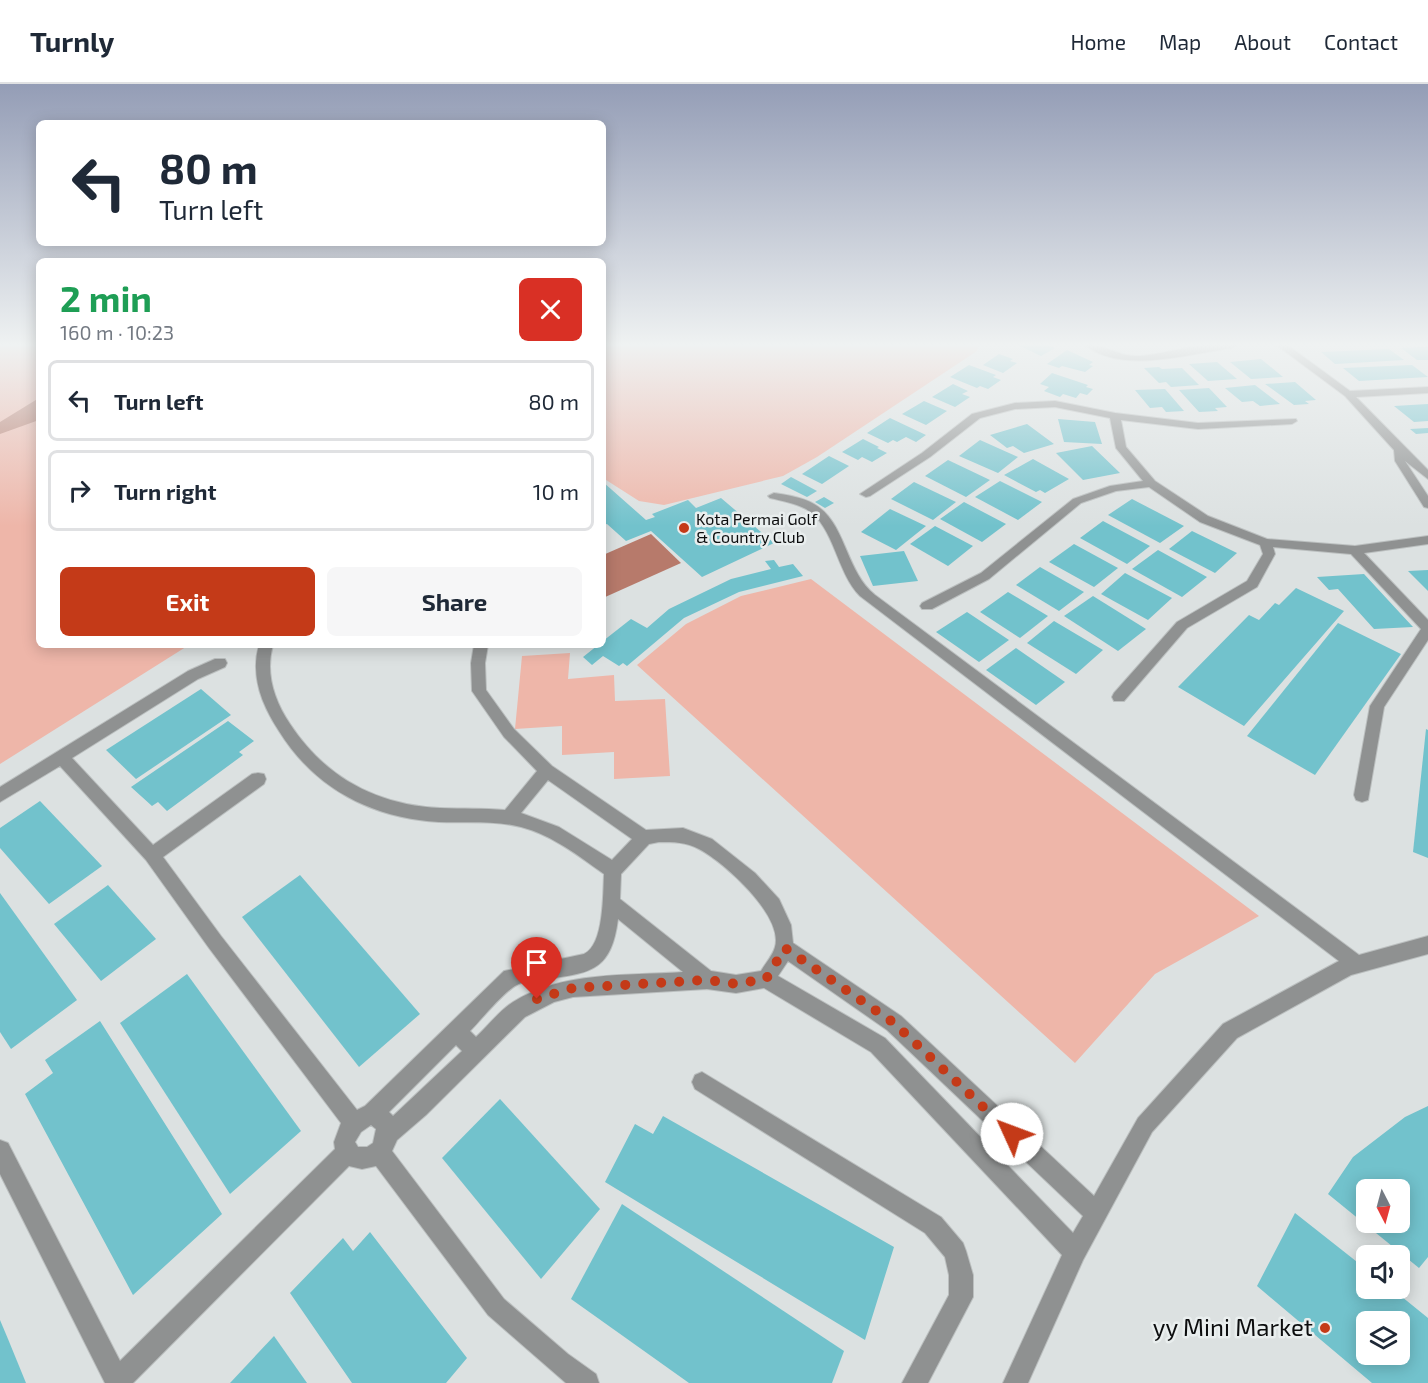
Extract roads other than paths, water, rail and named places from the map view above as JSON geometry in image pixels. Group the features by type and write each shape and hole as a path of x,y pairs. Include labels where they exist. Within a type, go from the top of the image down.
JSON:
{"street":[{"path":"866,494 926,455 976,416 1014,406 1042,405"},
{"path":"1058,405 1115,416 1198,426 1292,421"},
{"path":"1358,405 1428,476"},
{"path":"1115,416 1120,448 1151,483 1204,519 1265,543 1355,550 1428,540"},
{"path":"1399,449 1400,461 1428,505"},
{"path":"927,606 985,576 1077,501 1114,488 1151,483"},
{"path":"774,496 802,502 820,513 836,538 851,577 867,595 906,622 1357,963"},
{"path":"1119,696 1182,625 1252,584 1269,554 1265,543"},
{"path":"1355,550 1428,629 1377,706 1362,795"},
{"path":"265,648 262,654 263,678 271,704 286,732 317,770 336,784 370,802 403,811 435,815 508,818 529,822 567,838 613,871"},
{"path":"480,648 478,663 479,691 509,733 546,771 644,838 683,834 706,844 741,871 773,904 782,925 785,948 766,979"},
{"path":"0,795 193,675 220,663"},
{"path":"62,757 152,855 215,942 362,1119 383,1120 383,1143 496,1307 559,1363 587,1383"},
{"path":"508,818 546,771"},
{"path":"152,855 258,779"},
{"path":"644,838 613,871 605,942 599,956 590,962 525,972 511,977 347,1133 345,1144 347,1153 356,1160 367,1159 518,1010 552,993 573,988 707,980 736,984 766,979 878,1045 1075,1252"},
{"path":"611,903 707,980"},
{"path":"1015,1383 1075,1252 1145,1125 1230,1030 1357,963 1428,945"},
{"path":"785,948 894,1023 1096,1213"},
{"path":"455,1030 476,1051"},
{"path":"702,1082 933,1226 955,1251 962,1275 961,1297 914,1383"},
{"path":"0,1151 117,1382 347,1153"}],"place":[{"name":"Kota Permai Golf & Country Club","path":"684,528"},
{"name":"yy Mini Market","path":"1325,1328"}]}
